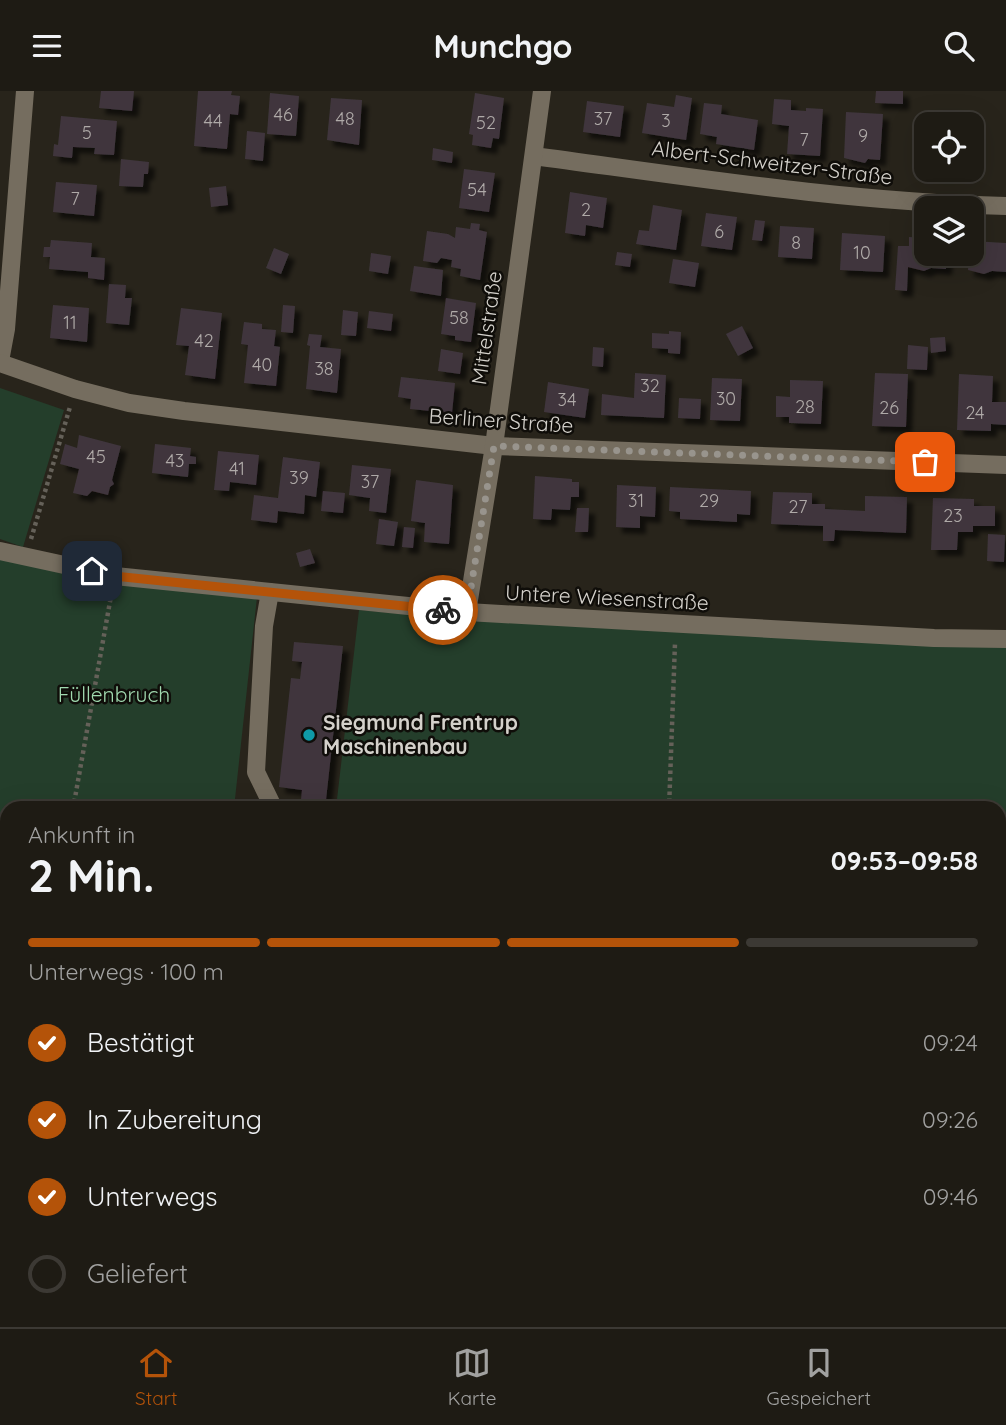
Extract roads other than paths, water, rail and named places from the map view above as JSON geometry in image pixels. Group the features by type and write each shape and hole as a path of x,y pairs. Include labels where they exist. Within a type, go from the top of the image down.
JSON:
{"street":[{"path":"0,362 6,330 25,91"},
{"name":"Mittelstraße","path":"467,612 494,446 542,91"},
{"name":"Albert-Schweitzer-Straße","path":"534,156 812,194 927,204 1006,206"},
{"name":"Berliner Straße","path":"0,362 75,389 129,403 494,446 1006,465"},
{"name":"Untere Wiesenstraße","path":"0,551 114,576 467,612 934,638 1006,639"},
{"path":"270,592 264,625 256,772 270,801"}],"place":[{"name":"Siegmund Frentrup Maschinenbau","path":"309,735"}],"park label":[{"name":"Füllenbruch","path":"114,695"}]}
